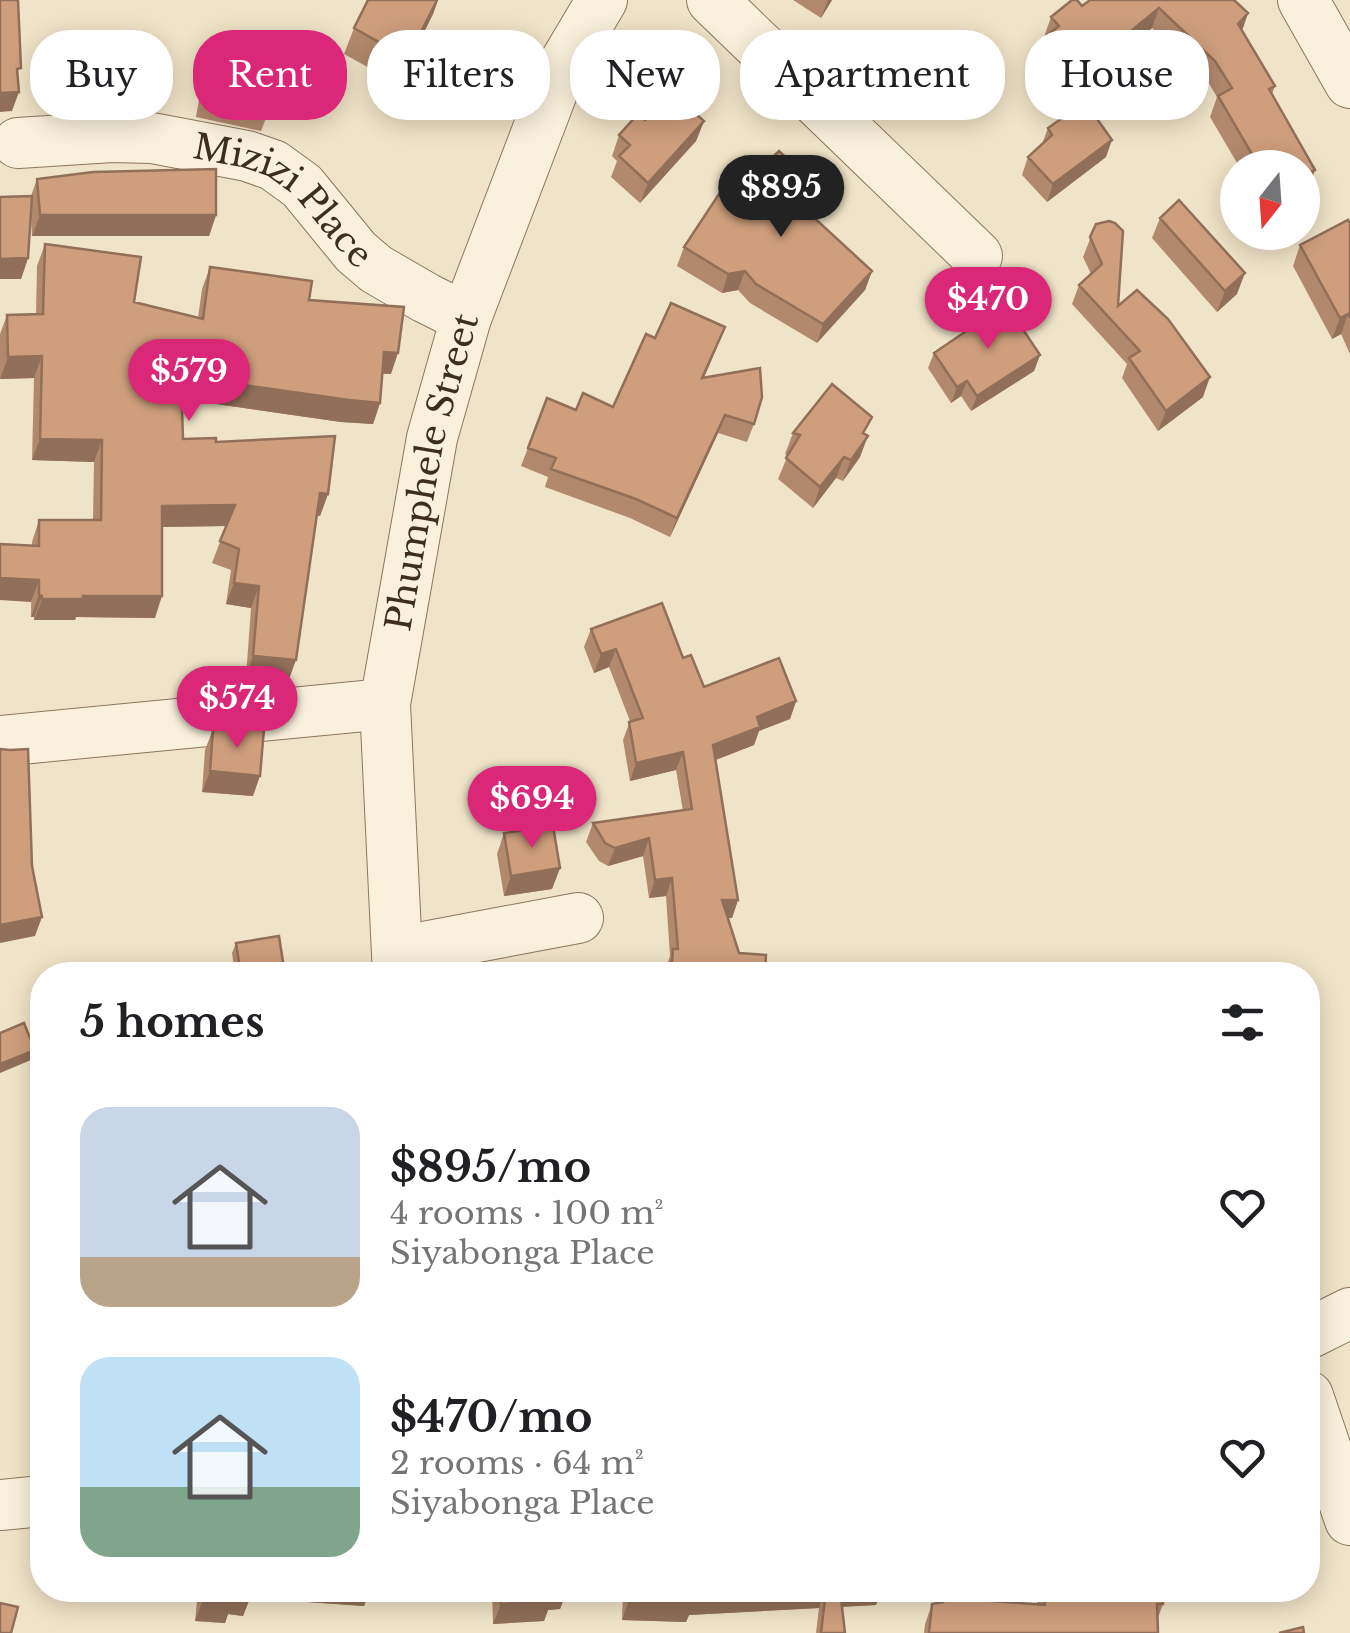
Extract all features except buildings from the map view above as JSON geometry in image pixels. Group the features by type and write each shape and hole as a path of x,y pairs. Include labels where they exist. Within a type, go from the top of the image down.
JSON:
{"street":[{"name":"Phumphele Street","path":"397,962 386,704 432,438 466,318 560,69 602,0"},
{"path":"712,0 977,256"},
{"path":"1303,0 1350,84"},
{"name":"Mizizi Place","path":"18,143 152,138 248,156 274,165 302,186 356,252 376,268 466,318"},
{"path":"0,741 386,704"},
{"path":"401,962 578,918"},
{"path":"1320,1328 1350,1313"},
{"path":"1320,1429 1347,1503"},
{"path":"0,1504 30,1502"}]}
